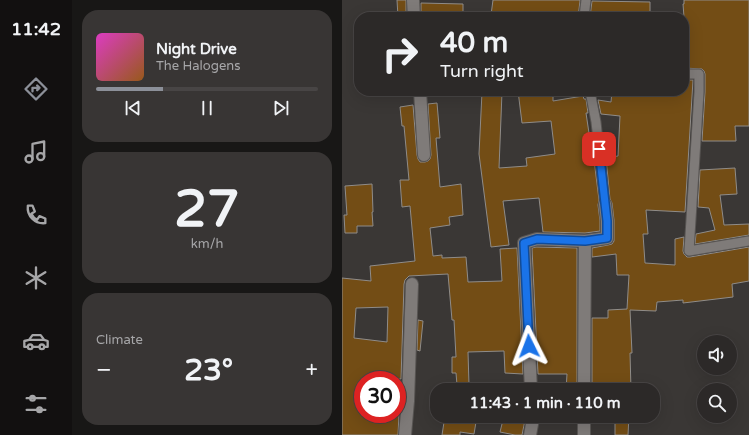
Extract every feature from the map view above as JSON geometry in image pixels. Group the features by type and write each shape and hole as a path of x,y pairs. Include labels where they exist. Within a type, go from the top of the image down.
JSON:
{"street":[{"path":"413,0 414,12"},
{"path":"420,96 424,155"},
{"path":"531,383 524,243 537,239 585,241 607,238 605,204"},
{"path":"584,383 585,241"},
{"path":"405,435 408,401 412,284"},
{"path":"530,435 532,423"},
{"path":"584,423 584,435"}],"lane":[{"path":"585,12 586,0"},
{"path":"689,74 699,74 699,92 689,251 749,242"},
{"path":"591,96 596,122 605,204"}],"building":[{"path":"397,0 406,0 406,12 398,12"},
{"path":"493,0 580,0 579,12 491,12"},
{"path":"684,0 749,0 749,126 735,126 736,141 702,141 705,74 702,69 689,68 689,12 684,12"},
{"path":"592,1 650,2 650,12 591,12"},
{"path":"421,3 463,4 463,12 421,12"},
{"path":"689,80 693,80 685,212 646,210 648,234 643,234 645,263 675,265 675,239 684,237 683,251 687,257 749,247 749,281 732,284 733,297 683,303 683,300 657,302 656,311 630,310 632,353 630,353 631,383 592,383 592,318 608,318 608,310 627,309 629,275 617,275 616,254 592,257 592,248 612,244 614,241 614,220 612,203 610,199 606,158 618,156 620,116 601,114 598,100 611,102 612,96 689,96"},
{"path":"482,96 502,96 499,168 527,166 526,158 555,154 551,121 522,123 519,96 553,96 553,101 583,96 584,99 586,99 588,113 586,113 599,200 600,231 585,233 543,232 539,198 503,201 509,245 491,247 479,154"},
{"path":"437,103 440,138 436,138 440,187 461,184 463,215 449,217 450,225 430,228 433,256 442,255 442,258 466,257 468,282 502,281 500,249 517,248 523,374 505,373 504,351 468,352 469,383 457,383 456,373 452,373 452,357 456,357 454,320 452,320 448,274 409,276 405,280 404,284 401,371 354,371 354,423 399,423 398,435 342,435 342,278 371,281 370,266 415,261 410,206 402,207 400,180 409,180 404,126 402,126 400,107 413,105 418,159 420,162 425,162 430,159 428,104","holes":["388,307 387,342 354,338 356,308"]},
{"path":"735,168 737,194 720,195 724,225 749,224 749,235 695,244 696,234 715,230 709,208 698,207 700,170"},
{"path":"372,184 373,226 357,226 357,233 345,233 344,215 347,215 345,186"},
{"path":"532,248 577,248 577,383 566,383 567,374 538,374"},
{"path":"418,320 423,321 420,351 417,350"},
{"path":"444,423 476,423 474,434 460,432 460,435 442,435"},
{"path":"502,423 524,423 522,435 500,432"},
{"path":"615,423 629,423 628,435 615,435"}],"route":[{"path":"529,346 524,243 537,239 585,241 607,238 607,221 599,149"}]}
